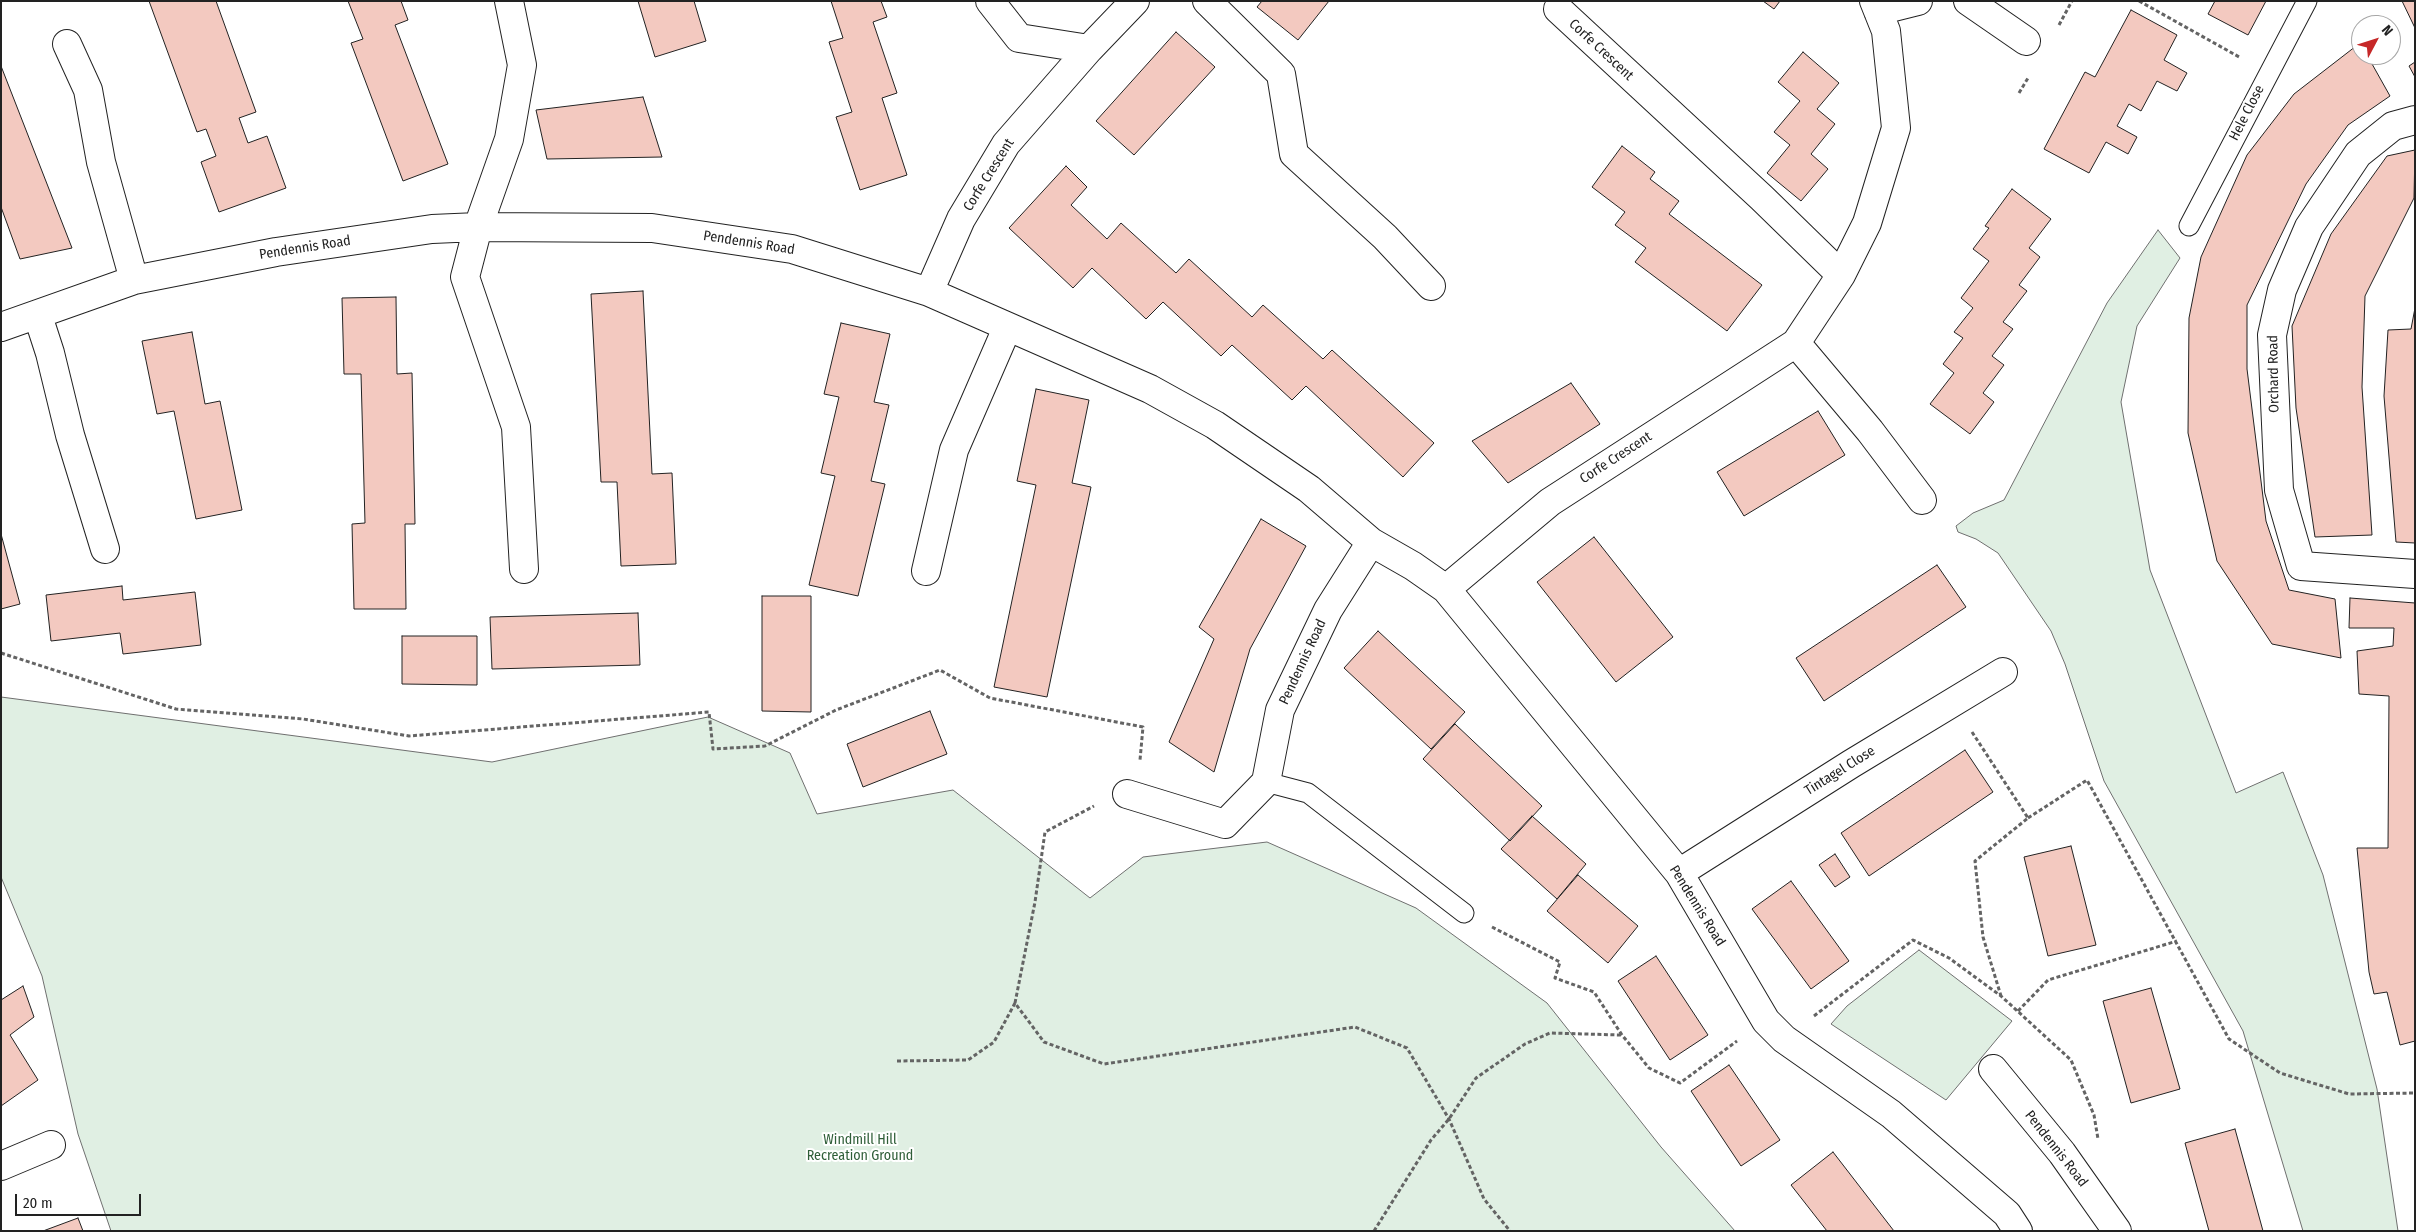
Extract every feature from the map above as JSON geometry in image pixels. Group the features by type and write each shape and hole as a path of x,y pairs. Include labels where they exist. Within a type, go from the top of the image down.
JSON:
{"street":[{"path":"509,1 522,65 509,139 478,227 466,277 516,427 524,569"},
{"path":"990,1 1019,38 1089,49"},
{"name":"Corfe Crescent","path":"929,292 961,219 1006,144 1089,49 1135,1"},
{"path":"1207,1 1281,74 1294,154 1385,237 1431,286"},
{"name":"Corfe Crescent","path":"1446,589 1550,502 1796,342 1841,275 1867,223 1896,128 1886,31 1876,6 1918,1"},
{"path":"1968,1 2026,41"},
{"name":"Corfe Crescent","path":"1558,10 1762,198 1841,275"},
{"path":"67,44 88,90 100,162 134,280"},
{"name":"Orchard Road","path":"2415,120 2393,126 2358,154 2309,227 2282,290 2272,335 2279,490 2301,566 2415,574"},
{"name":"Pendennis Road","path":"1,327 38,316 134,280 276,252 432,229 478,227 652,228 792,249 929,292 1007,328 1150,389 1215,425 1309,489 1371,542 1413,566 1446,589 1679,873 1775,1030 1891,1114 2007,1214 2018,1231"},
{"path":"38,316 50,353 70,435 106,549"},
{"path":"926,571 954,450 1007,328"},
{"path":"1796,342 1870,431 1922,500"},
{"name":"Pendennis Road","path":"1266,782 1280,710 1328,610 1371,542"},
{"name":"Tintagel Close","path":"1679,873 1851,764 2002,672"},
{"path":"1127,794 1225,824 1266,782"},
{"name":"Pendennis Road","path":"1993,1069 2062,1153 2117,1231"},
{"path":"1,1166 51,1144"}],"lane":[{"name":"Hele Close","path":"2189,226 2307,1"},
{"path":"1266,782 1308,793 1464,913"}],"path":[{"path":"2138,1 2268,73"},
{"path":"1,653 176,709 303,719 409,736 709,712 713,749 766,746 836,710 940,670 990,698 1143,727 1139,766 1127,794 1084,810 1045,832 1035,902 1015,1003 994,1042 968,1060 897,1061"},
{"path":"1953,702 2028,818"},
{"path":"2001,996 1983,937 1975,861 2028,818 2087,780 2230,1039 2280,1073 2349,1094 2415,1093"},
{"path":"1464,913 1560,962 1555,978 1594,992 1622,1035 1649,1068 1680,1083 1748,1032 1775,1030 1913,940 1949,958 2001,996 2071,1060 2094,1115 2101,1158 2087,1188"},
{"path":"2018,1012 2048,980 2177,941"},
{"path":"1015,1003 1044,1042 1104,1064 1355,1028 1407,1048 1449,1120 1484,1199 1510,1231"},
{"path":"1374,1231 1431,1140 1449,1120 1476,1078 1525,1044 1550,1033 1622,1035"}],"green space":[{"path":"2158,230 2180,258 2137,326 2121,402 2150,570 2236,793 2283,772 2323,875 2377,1089 2398,1231 2303,1231 2243,1031 2104,781 2065,664 2051,631 1998,553 1976,539 1958,532 1956,526 1973,513 2004,500 2107,303"},
{"name":"Windmill Hill Recreation Ground","path":"1,697 492,762 708,717 790,753 817,814 953,790 1090,898 1143,857 1267,842 1416,908 1547,1003 1661,1147 1735,1231 111,1231 78,1134 42,976 1,877"},
{"path":"1919,950 2012,1021 1946,1100 1831,1024 1847,1006"}],"building":[{"path":"149,1 216,1 256,112 239,118 248,143 267,136 286,188 219,212 201,162 216,156 206,129 197,132"},
{"path":"348,1 401,1 408,20 395,25 448,164 403,181 351,43 363,39"},
{"path":"638,1 694,1 706,41 655,57"},
{"path":"831,1 881,1 887,17 873,22 897,93 882,98 907,175 860,190 836,117 852,112 829,42 843,38"},
{"path":"1262,1 1329,1 1298,40 1257,7"},
{"path":"1763,1 1780,1 1774,9"},
{"path":"2215,1 2266,1 2248,35 2208,14"},
{"path":"2402,1 2415,1 2415,28"},
{"path":"2131,10 2177,35 2164,60 2187,73 2177,91 2157,81 2141,111 2129,104 2117,126 2137,137 2128,154 2106,142 2089,173 2044,149 2085,72 2095,77"},
{"path":"1176,32 1215,67 1134,155 1096,121"},
{"path":"2351,50 2351,65 2373,65 2390,96 2348,125 2306,184 2247,305 2247,369 2266,521 2289,590 2335,599 2341,658 2272,644 2217,561 2188,433 2189,318 2201,257 2247,155 2294,94"},
{"path":"1803,52 1839,83 1817,109 1835,124 1811,154 1828,169 1801,201 1767,173 1790,145 1774,132 1800,101 1778,82"},
{"path":"2415,62 2415,77 2409,66"},
{"path":"1,66 72,248 20,259 1,207"},
{"path":"643,97 662,157 547,159 536,110"},
{"path":"1622,146 1655,172 1650,179 1679,201 1669,214 1762,285 1727,331 1635,262 1646,248 1615,225 1625,212 1592,187"},
{"path":"2415,150 2414,198 2365,296 2362,387 2372,535 2315,537 2296,408 2292,326 2331,234 2387,156"},
{"path":"1066,166 1087,187 1071,205 1107,239 1121,223 1176,273 1189,259 1252,317 1263,305 1323,359 1332,350 1434,443 1403,477 1306,386 1292,400 1232,345 1221,356 1163,302 1146,319 1092,268 1073,288 1009,228"},
{"path":"2012,189 2051,219 2029,248 2040,257 2019,285 2027,291 2003,322 2013,329 1992,356 2004,365 1983,393 1994,402 1970,434 1930,404 1954,373 1943,364 1963,338 1954,332 1973,308 1961,298 1989,261 1973,249 1989,228 1985,226"},
{"path":"643,291 652,474 672,473 676,564 621,566 617,482 601,482 591,294"},
{"path":"396,297 397,374 412,373 415,524 405,524 406,609 354,609 352,524 365,523 361,374 344,374 342,298"},
{"path":"2415,308 2415,543 2396,542 2384,396 2388,330 2411,329"},
{"path":"841,323 890,334 874,402 889,405 871,481 885,484 858,596 809,585 835,476 821,473 839,397 824,394"},
{"path":"192,332 205,404 220,401 242,510 196,519 174,411 157,414 142,341"},
{"path":"1571,383 1600,424 1508,483 1472,441"},
{"path":"1036,389 1089,400 1072,483 1091,487 1047,697 994,687 1036,485 1017,481"},
{"path":"1818,411 1845,455 1744,516 1717,472"},
{"path":"1261,519 1306,546 1250,649 1214,772 1169,742 1214,639 1199,627"},
{"path":"1,534 20,604 1,609"},
{"path":"1594,537 1673,637 1616,682 1537,582"},
{"path":"1937,565 1966,607 1824,701 1796,658"},
{"path":"122,586 123,600 195,592 201,645 123,654 120,633 51,641 46,595"},
{"path":"762,596 811,596 811,712 762,711"},
{"path":"2350,598 2415,603 2415,1041 2400,1045 2387,992 2374,994 2369,972 2357,848 2388,848 2389,696 2359,694 2357,651 2393,646 2394,628 2349,628"},
{"path":"638,613 640,665 492,669 490,617"},
{"path":"1378,631 1465,712 1431,749 1344,668"},
{"path":"402,636 477,636 477,685 402,684"},
{"path":"930,711 947,754 863,787 847,744"},
{"path":"1455,724 1542,806 1510,841 1423,759"},
{"path":"1965,750 1993,792 1869,876 1841,833"},
{"path":"1532,816 1586,864 1557,899 1501,849"},
{"path":"2071,846 2096,945 2048,956 2024,857"},
{"path":"1835,854 1850,877 1835,887 1819,865"},
{"path":"1578,875 1638,926 1608,963 1547,911"},
{"path":"1791,881 1849,961 1811,989 1752,909"},
{"path":"1656,956 1708,1035 1670,1060 1618,981"},
{"path":"23,986 34,1017 10,1035 38,1080 1,1106 1,1000"},
{"path":"2151,988 2180,1089 2131,1103 2103,1001"},
{"path":"1729,1065 1780,1140 1741,1166 1691,1091"},
{"path":"2235,1129 2263,1231 2209,1231 2185,1143"},
{"path":"1833,1152 1894,1231 1827,1231 1791,1185"},
{"path":"78,1218 83,1231 43,1231"}]}
